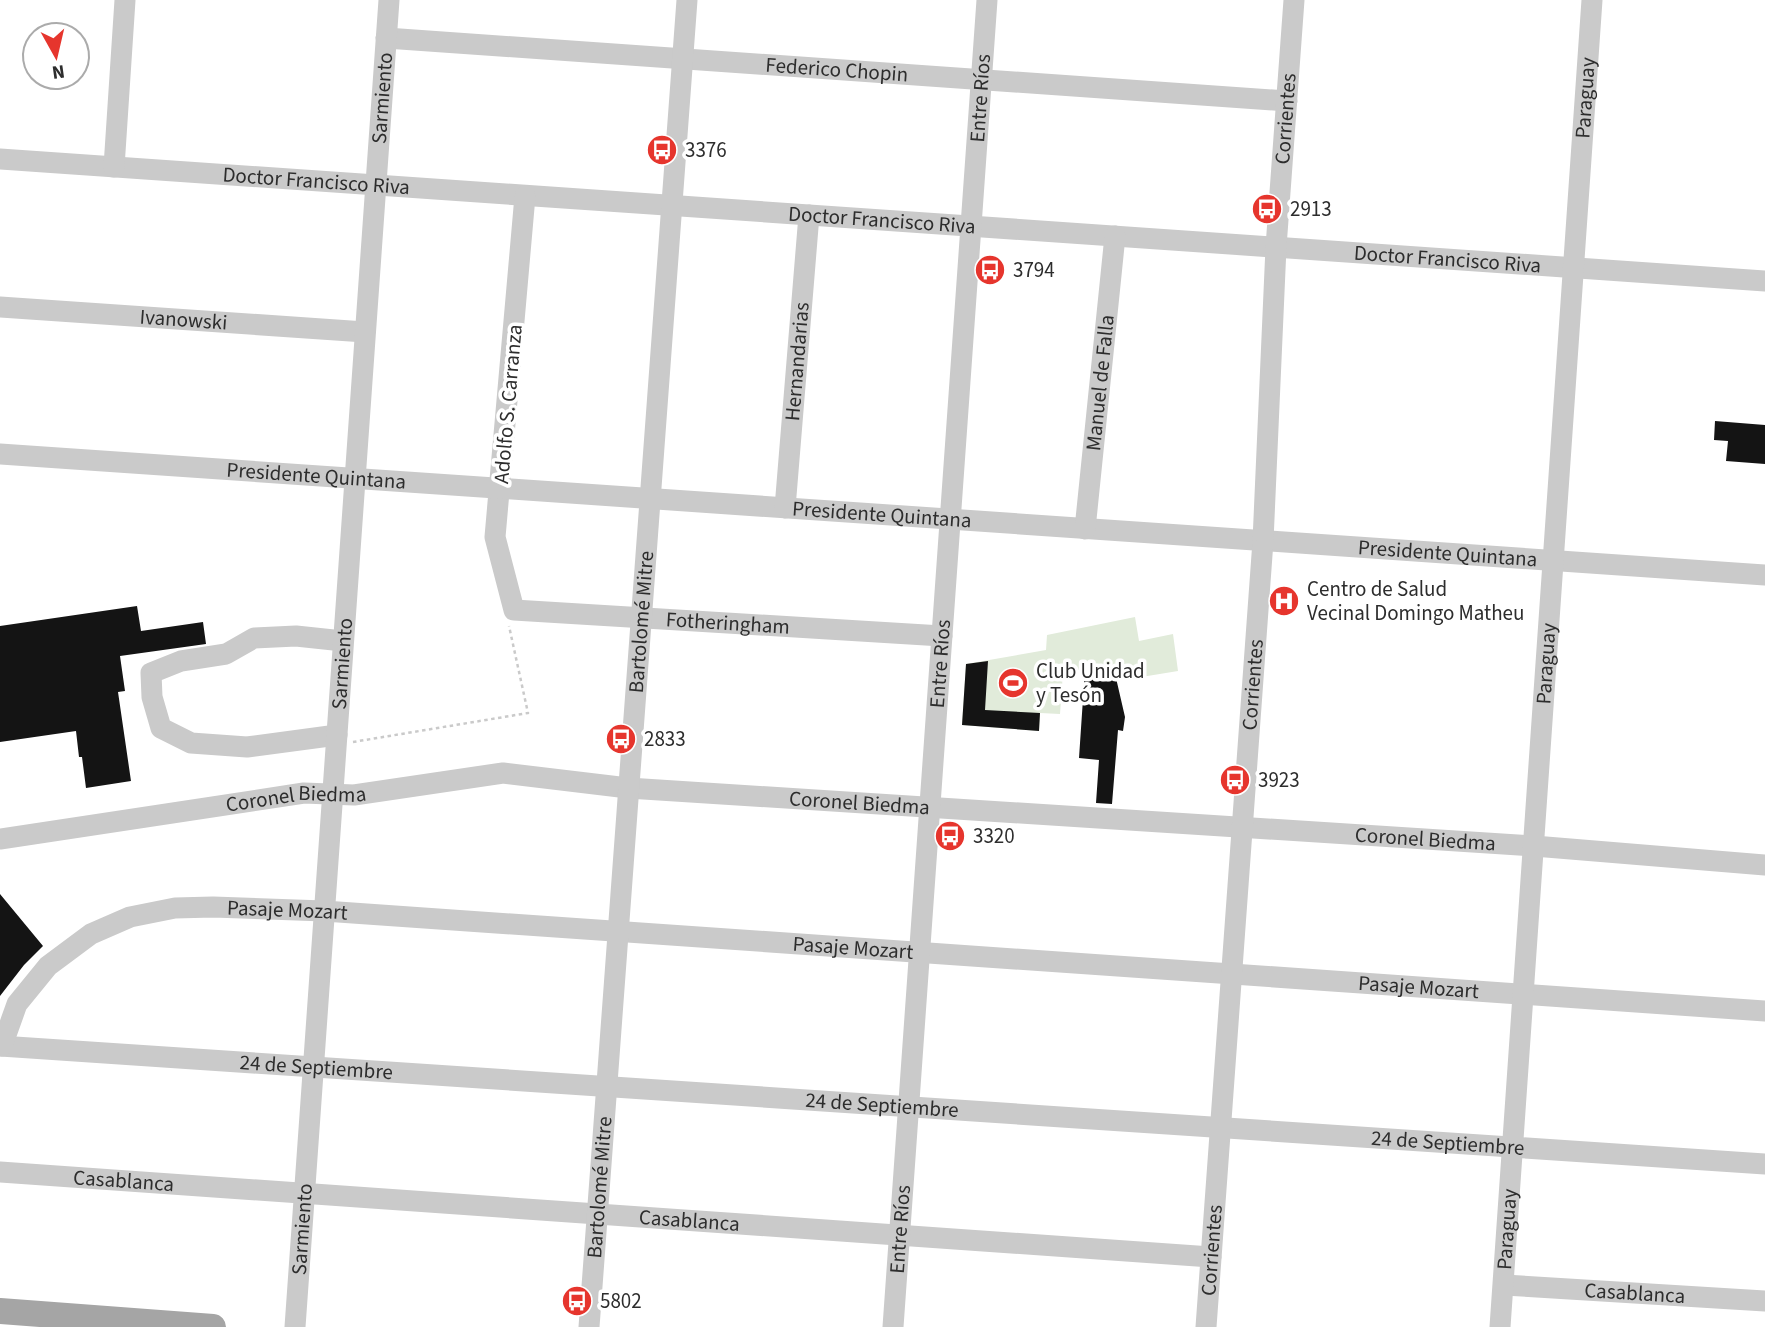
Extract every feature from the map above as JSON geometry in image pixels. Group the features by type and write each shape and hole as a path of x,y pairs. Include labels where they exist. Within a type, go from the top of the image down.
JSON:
{"main road":[{"path":"0,1311 213,1327"}],"street":[{"path":"114,167 125,0"},
{"name":"Sarmiento","path":"295,1327 389,0"},
{"name":"Bartolomé Mitre","path":"589,1327 687,0"},
{"name":"Entre Ríos","path":"893,1327 987,0"},
{"name":"Corrientes","path":"1206,1327 1263,541 1276,247 1294,0"},
{"name":"Paraguay","path":"1500,1327 1592,0"},
{"name":"Federico Chopin","path":"386,38 1287,101"},
{"name":"Doctor Francisco Riva","path":"0,159 1765,281"},
{"name":"Adolfo S. Carranza","path":"514,610 495,537 525,196"},
{"name":"Hernandarias","path":"785,508 809,215"},
{"name":"Manuel de Falla","path":"1085,529 1115,236"},
{"name":"Ivanowski","path":"0,307 365,332"},
{"name":"Presidente Quintana","path":"0,454 1765,575"},
{"name":"Fotheringham","path":"514,610 942,636"},
{"path":"336,740 247,747 191,743 161,729 152,697 151,673 181,661 226,654 254,638 296,636 343,640"},
{"name":"Coronel Biedma","path":"0,839 304,793 354,795 503,773 628,788 1534,846 1765,865"},
{"name":"Pasaje Mozart","path":"1,1046 17,1004 48,967 91,934 130,917 175,908 213,907 324,911 1765,1010"},
{"name":"24 de Septiembre","path":"1,1046 1765,1164"},
{"name":"Casablanca","path":"0,1172 1211,1257"},
{"name":"Casablanca","path":"1504,1285 1765,1301"}],"path":[{"path":"336,740 528,713 509,625 514,610"}],"green space":[{"path":"1135,617 1139,641 1173,634 1178,671 1117,681 1113,665 1063,672 1060,714 1040,713 1039,731 962,725 966,664 1046,650 1047,635"}],"building":[{"path":"1715,421 1765,425 1765,464 1726,461 1728,441 1714,440"},
{"path":"137,606 141,631 203,622 206,644 120,656 125,691 118,692 131,781 86,788 76,731 0,742 0,626"},
{"path":"988,661 985,710 1040,713 1039,731 962,725 966,664"},
{"path":"1113,665 1125,717 1123,731 1118,730 1112,804 1096,803 1099,760 1079,758 1085,669"},
{"path":"0,894 43,946 0,996"}],"place":[{"name":"3376","path":"662,150"},
{"name":"2913","path":"1267,209"},
{"name":"3794","path":"990,270"},
{"name":"Centro de Salud Vecinal Domingo Matheu","path":"1284,601"},
{"name":"Club Unidad y Tesón","path":"1013,683"},
{"name":"2833","path":"621,739"},
{"name":"3923","path":"1235,780"},
{"name":"3320","path":"950,836"},
{"name":"5802","path":"577,1301"}]}
